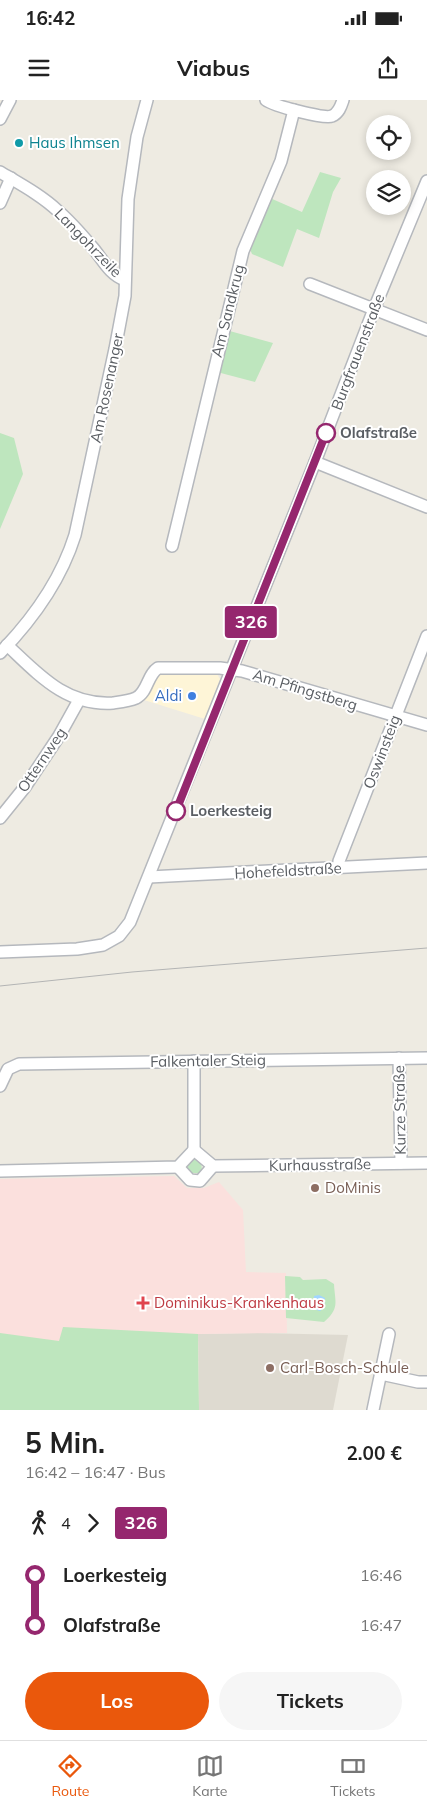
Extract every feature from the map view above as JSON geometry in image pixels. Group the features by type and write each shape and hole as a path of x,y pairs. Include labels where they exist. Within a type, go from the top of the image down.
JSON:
{"street":[{"path":"0,120 10,100"},
{"name":"Am Rosenanger","path":"4,649 42,602 62,571 80,513 125,296 128,199 137,137 147,100"},
{"path":"266,100 294,110 329,117 337,113 343,100"},
{"name":"Am Sandkrug","path":"172,546 243,251 281,161 294,110"},
{"name":"Langohrzeile","path":"0,172 32,190 58,210 76,228 110,271 125,280"},
{"path":"0,203 11,178"},
{"name":"Burgfrauenstraße","path":"0,952 77,949 109,943 122,933 130,922 150,877 374,309 427,181"},
{"path":"310,284 427,330"},
{"path":"315,462 427,507"},
{"name":"Oswinsteig","path":"339,868 339,861 427,636"},
{"name":"Am Pfingstberg","path":"4,649 52,686 79,700 102,704 136,698 141,694 152,671 158,668 232,669 427,725"},
{"name":"Otternweg","path":"0,818 25,787 54,744 79,700"},
{"name":"Hohefeldstraße","path":"150,877 427,863"},
{"name":"Kurze Straße","path":"399,1058 400,1163"},
{"name":"Falkentaler Steig","path":"0,1086 8,1069 19,1064 427,1058"},
{"path":"0,1171 178,1167 194,1150 194,1061"},
{"path":"178,1167 190,1180 200,1180 213,1166 194,1150"},
{"name":"Kurhausstraße","path":"213,1166 427,1162"},
{"path":"373,1410 389,1334"},
{"path":"381,1374 418,1382 427,1382"}],"shaded area":[{"path":"163,673 217,674 220,679 205,719 144,700 155,678"},
{"name":"Dominikus-Krankenhaus","path":"174,1176 187,1188 204,1188 219,1182 243,1210 246,1272 286,1273 287,1333 198,1334 199,1410 0,1410 0,1179"},
{"name":"Carl-Bosch-Schule","path":"198,1334 348,1335 333,1410 199,1410"}],"green space":[{"path":"320,172 341,178 333,192 319,238 297,229 283,267 252,254 249,247 270,198 302,212"},
{"path":"226,330 273,343 255,382 217,372"},
{"path":"0,433 14,438 23,474 0,529"},
{"path":"191,1158 199,1158 201,1160 202,1171 199,1173 189,1173 186,1171 186,1163"},
{"path":"285,1276 300,1277 303,1280 326,1279 334,1284 334,1309 324,1322 286,1318"},
{"path":"63,1327 198,1334 199,1410 0,1410 0,1333 59,1341"}],"water":[{"path":"319,1295 325,1298 324,1308 320,1311 313,1309 314,1296"}],"tram line":[{"path":"0,986 132,972 427,948"}],"bus line":[{"name":"326","path":"176,811 326,433"}],"place":[{"name":"Haus Ihmsen","path":"19,143"},
{"name":"Olafstraße","path":"326,433"},
{"name":"Aldi","path":"192,696"},
{"name":"Loerkesteig","path":"176,811"},
{"name":"DoMinis","path":"315,1188"},
{"name":"Dominikus-Krankenhaus","path":"143,1303"},
{"name":"Carl-Bosch-Schule","path":"270,1368"}]}
